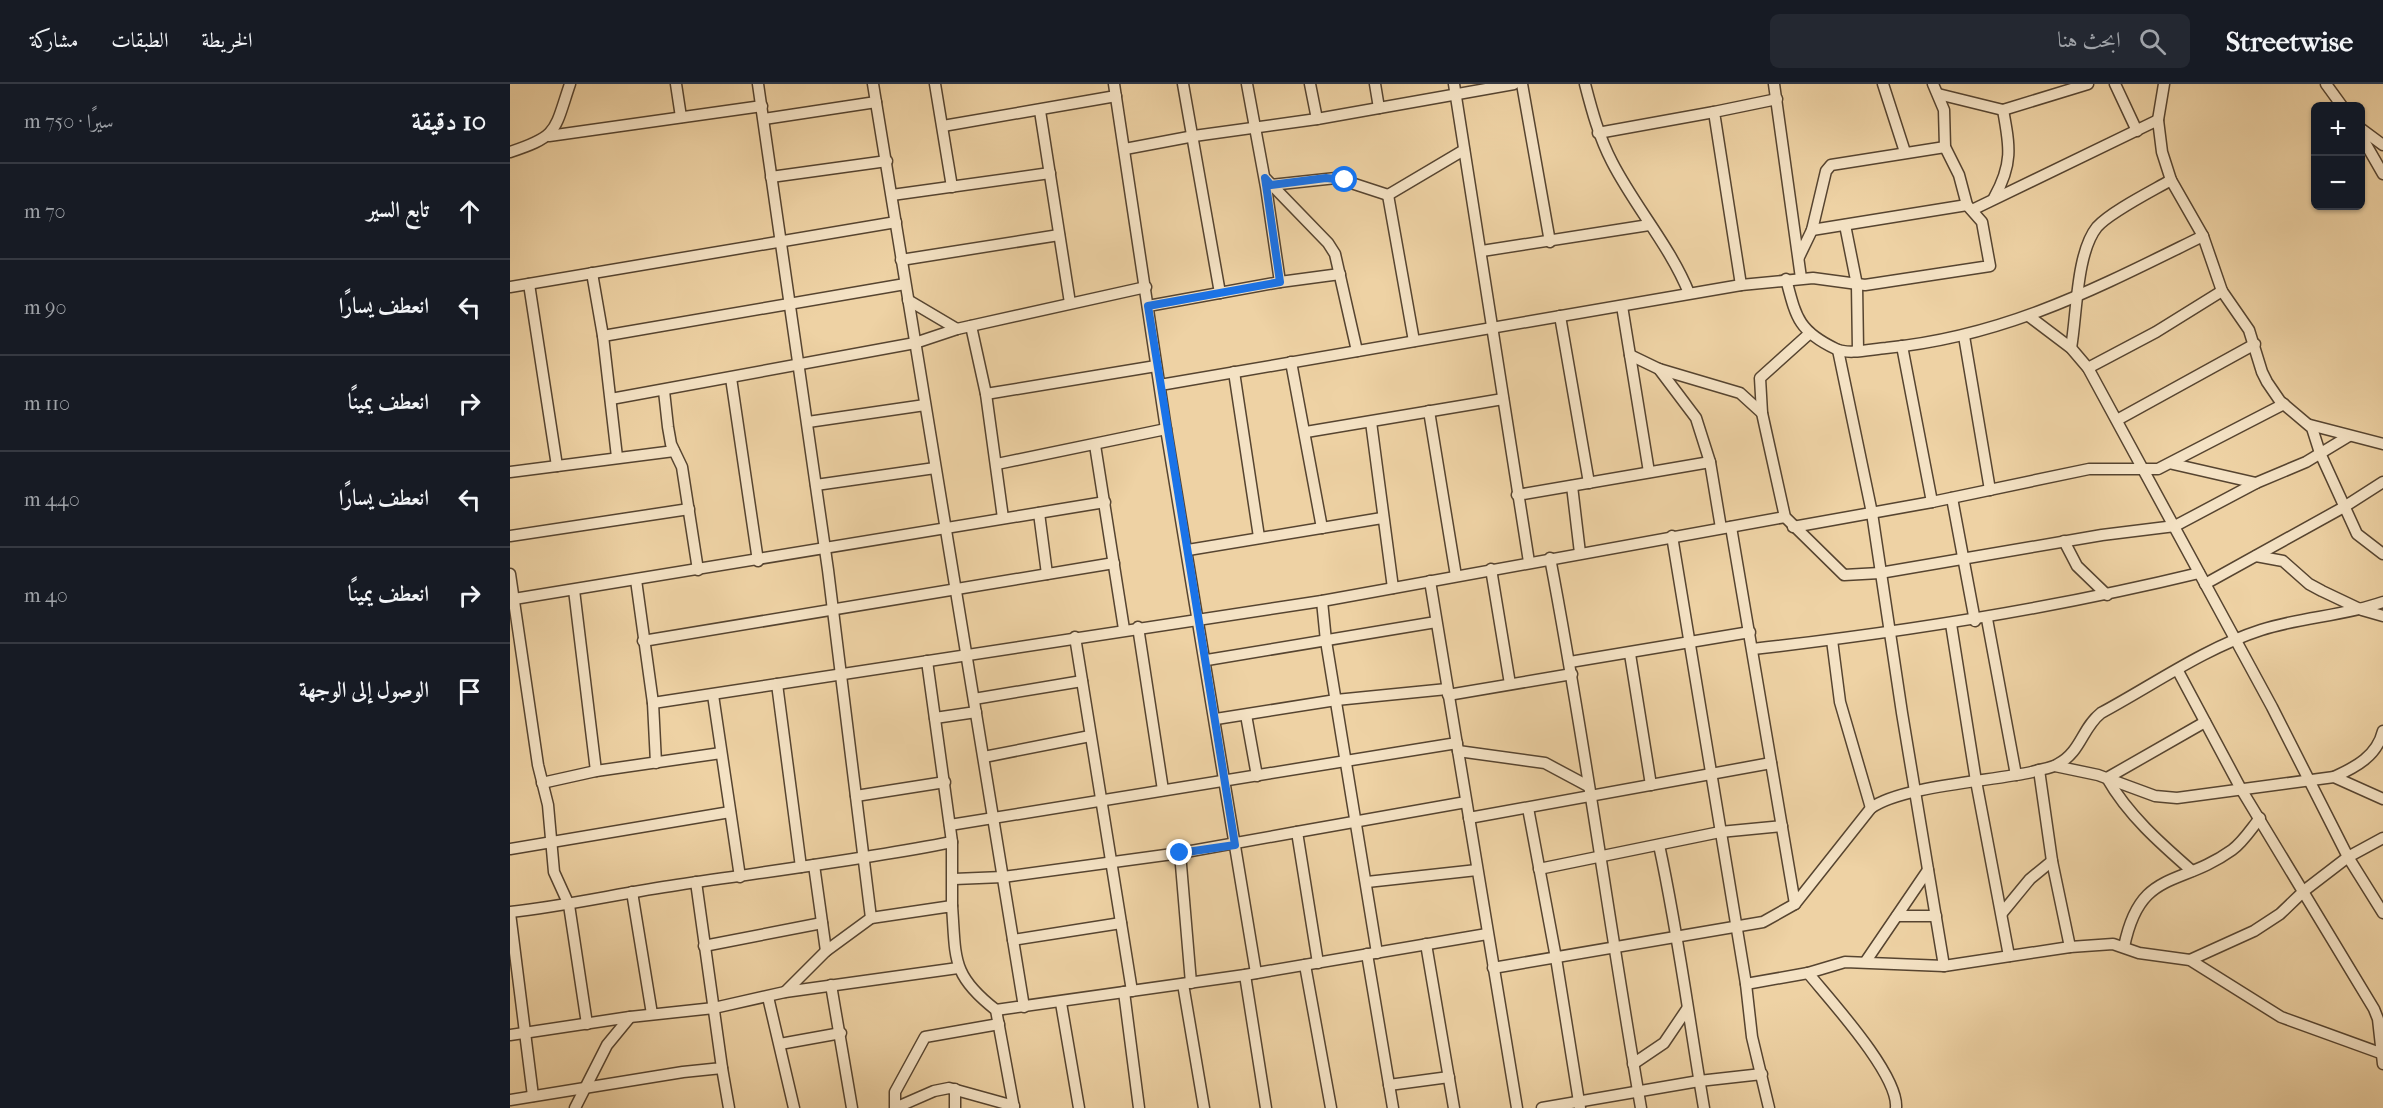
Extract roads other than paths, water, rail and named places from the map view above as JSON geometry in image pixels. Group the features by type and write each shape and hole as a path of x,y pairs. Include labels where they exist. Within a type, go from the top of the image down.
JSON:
{"street":[{"path":"510,152 535,144 556,128 570,84"},
{"path":"676,84 681,117"},
{"path":"758,84 779,241 808,422 871,918"},
{"path":"873,84 1024,1007"},
{"path":"935,84 952,187"},
{"path":"1114,84 1166,429 1207,660 1235,845 1266,1108"},
{"path":"1183,84 1220,293"},
{"path":"1247,84 1268,181 1280,282"},
{"path":"1310,84 1317,119"},
{"path":"1375,84 1379,108"},
{"path":"1125,149 1194,136 1379,108 1455,89 1514,84"},
{"path":"1522,84 1550,242"},
{"path":"1586,84 1598,133 1611,162 1675,264 1689,293"},
{"path":"1774,84 1801,278"},
{"path":"1883,84 1905,152"},
{"path":"1936,89 2003,110 2088,84"},
{"path":"2115,84 2137,131"},
{"path":"2164,84 2158,120 2162,152 2171,180 2203,236 2222,291 2249,330 2262,372 2283,404 2310,425 2383,444"},
{"path":"2326,84 2339,102"},
{"path":"1455,89 1529,562"},
{"path":"1160,385 1741,285 1801,278 1857,285 1990,266 1982,222 1969,208 1959,175 1945,147 1944,111 1936,89"},
{"path":"943,126 1041,111 1116,96"},
{"path":"1598,133 1777,99"},
{"path":"764,119 876,102"},
{"path":"549,135 762,106"},
{"path":"1994,198 2003,182 2010,161 2003,110"},
{"path":"1041,111 1070,303"},
{"path":"1714,112 1741,285"},
{"path":"1812,230 1969,208 2158,120"},
{"path":"2365,131 2383,145"},
{"path":"2365,141 2383,174"},
{"path":"1799,257 1812,230 1826,171 1831,165 1945,147"},
{"path":"1268,181 1336,178 1388,195 1464,150"},
{"path":"771,177 887,161"},
{"path":"892,195 1050,173"},
{"path":"2071,348 2086,251 2098,226 2171,180"},
{"path":"1268,181 1329,243 1335,254 1357,351"},
{"path":"1388,195 1414,341"},
{"path":"510,287 896,222"},
{"path":"1482,251 1649,225"},
{"path":"1845,225 1857,285 1858,350"},
{"path":"901,260 1059,235"},
{"path":"1786,279 1796,317 1810,333 1838,350 1902,346 1964,336 2030,317 2078,298 2203,236"},
{"path":"592,273 603,336 617,457"},
{"path":"1148,306 1280,282 1340,274"},
{"path":"529,284 557,466"},
{"path":"603,336 789,302 905,284"},
{"path":"611,399 915,343 957,329 1146,287"},
{"path":"2088,368 2222,291"},
{"path":"908,300 957,329"},
{"path":"1622,306 1649,472"},
{"path":"1560,316 1589,483"},
{"path":"2030,317 2071,348 2088,368 2272,707 2348,857 2381,908"},
{"path":"971,326 986,394 1003,518"},
{"path":"1810,333 1760,378 1762,412 1785,517 1844,575 1880,573 2064,541 2175,526 2256,483 2290,470 2349,436"},
{"path":"1964,336 1990,490"},
{"path":"2117,420 2255,344"},
{"path":"1902,346 1932,502"},
{"path":"1838,350 1872,513 1944,966"},
{"path":"1630,355 1659,369 1740,393 1762,412"},
{"path":"1291,362 1306,432 1322,528"},
{"path":"986,394 1156,366"},
{"path":"1659,369 1696,418 1710,462 1750,632 1795,904"},
{"path":"1234,372 1259,537"},
{"path":"731,378 758,561"},
{"path":"664,390 668,427 674,451 682,467 698,570"},
{"path":"1306,432 1503,399"},
{"path":"1793,527 1932,502 2089,469 2158,469 2173,464 2283,404"},
{"path":"808,422 926,405"},
{"path":"1428,411 1456,576"},
{"path":"1371,422 1393,588"},
{"path":"2310,425 2320,453 2357,534 2383,554"},
{"path":"997,464 1166,429"},
{"path":"1095,445 1106,502 1124,630"},
{"path":"510,472 674,451"},
{"path":"1517,495 1710,462"},
{"path":"2173,464 2256,483"},
{"path":"816,485 935,468"},
{"path":"2205,584 2344,507 2383,482"},
{"path":"1572,486 1580,553"},
{"path":"1952,498 1975,621"},
{"path":"514,599 758,561 1106,502"},
{"path":"510,536 689,509"},
{"path":"1039,513 1047,574"},
{"path":"653,703 1138,627 1322,601 1785,517"},
{"path":"1188,550 1382,518"},
{"path":"1672,536 1746,984 1752,1036 1769,1108"},
{"path":"2064,541 2077,566 2107,595"},
{"path":"2255,556 2289,564 2308,584 2362,610 2383,616"},
{"path":"1550,558 1572,674 1641,1108"},
{"path":"643,641 1114,563"},
{"path":"1491,569 1510,684"},
{"path":"1753,649 1987,619 2107,595 2199,573"},
{"path":"510,574 542,783 548,805 555,877 569,905 587,1024"},
{"path":"636,580 653,703 656,763"},
{"path":"1430,580 1516,1108"},
{"path":"574,590 596,771"},
{"path":"1322,601 1326,641 1367,882 1372,954 1393,1108"},
{"path":"1493,968 1678,939 1763,922 1795,904 1871,808 1881,802 1916,792 2055,766 2075,752 2094,718 2235,640 2286,622 2362,610 2383,602"},
{"path":"1987,619 2016,775"},
{"path":"1207,660 1436,622"},
{"path":"1951,624 1976,781 2009,956"},
{"path":"1138,627 1163,790"},
{"path":"1570,662 1630,654 1750,632"},
{"path":"1075,637 1122,923 1139,1108"},
{"path":"1832,640 1840,702 1871,808"},
{"path":"1630,654 1651,785"},
{"path":"927,661 952,842 954,879 952,906 958,968 979,997 996,1010 999,1024 1014,1107 955,1089 933,1091 895,1108 895,1092 925,1037 999,1024"},
{"path":"1746,984 1808,973 1845,962 1866,961 1887,965 1944,966 2070,947 2113,944 2139,953 2190,960 2281,1017 2382,1057 2378,1019 2374,1009 2305,891 2241,789 2178,671"},
{"path":"1216,719 1336,700 1448,692 1572,674"},
{"path":"974,699 1082,681"},
{"path":"777,684 801,867"},
{"path":"713,694 740,877"},
{"path":"935,718 976,712"},
{"path":"1246,715 1257,776"},
{"path":"2107,778 2205,722"},
{"path":"2055,766 2107,778 2155,796 2177,798 2334,777 2365,761 2380,742 2383,731"},
{"path":"984,758 1090,736"},
{"path":"950,825 1347,761 1457,747 1545,763 1589,791"},
{"path":"542,783 596,771 721,753"},
{"path":"1469,818 1528,808 1589,791 1651,785 1772,764"},
{"path":"2039,770 2052,861 2070,947"},
{"path":"2334,777 2383,799"},
{"path":"2107,778 2118,797 2139,821 2192,871"},
{"path":"856,796 945,782"},
{"path":"954,879 1003,877 1235,845 1356,820 1466,802"},
{"path":"1528,808 1556,958 1579,1105"},
{"path":"510,849 730,812"},
{"path":"2124,947 2132,916 2146,895 2232,850 2260,818"},
{"path":"1539,869 1720,832 1782,826"},
{"path":"1297,832 1318,963"},
{"path":"2190,960 2254,931 2285,910 2348,857 2383,838"},
{"path":"533,1096 526,1033 514,975 510,912 569,905 632,892 865,858 952,842"},
{"path":"1659,844 1678,939 1704,1108"},
{"path":"1180,853 1187,983 1204,1108"},
{"path":"2002,913 2030,879 2052,861"},
{"path":"814,865 826,951"},
{"path":"1367,882 1477,870"},
{"path":"1866,961 1928,870"},
{"path":"696,882 729,1108"},
{"path":"632,892 652,1014"},
{"path":"785,992 826,951 871,918 952,906"},
{"path":"1897,916 1936,916"},
{"path":"704,946 822,923"},
{"path":"1013,940 1122,923"},
{"path":"996,1010 1061,1003 1251,974 1487,934"},
{"path":"1426,944 1454,1108"},
{"path":"1305,965 1331,1108"},
{"path":"510,1035 652,1014 714,1008 785,992 958,968"},
{"path":"1808,973 1870,1050 1892,1088 1896,1108"},
{"path":"831,985 852,1108"},
{"path":"768,997 794,1108"},
{"path":"1061,1003 1079,1108"},
{"path":"1634,1064 1664,1043 1687,1009"},
{"path":"575,1108 608,1045 630,1017"},
{"path":"780,1044 841,1033"},
{"path":"510,1100 683,1072 722,1068"},
{"path":"1542,1108 1579,1105 1699,1081 1762,1074"},
{"path":"1389,1085 1449,1077"},
{"path":"955,1089 955,1108"}]}
